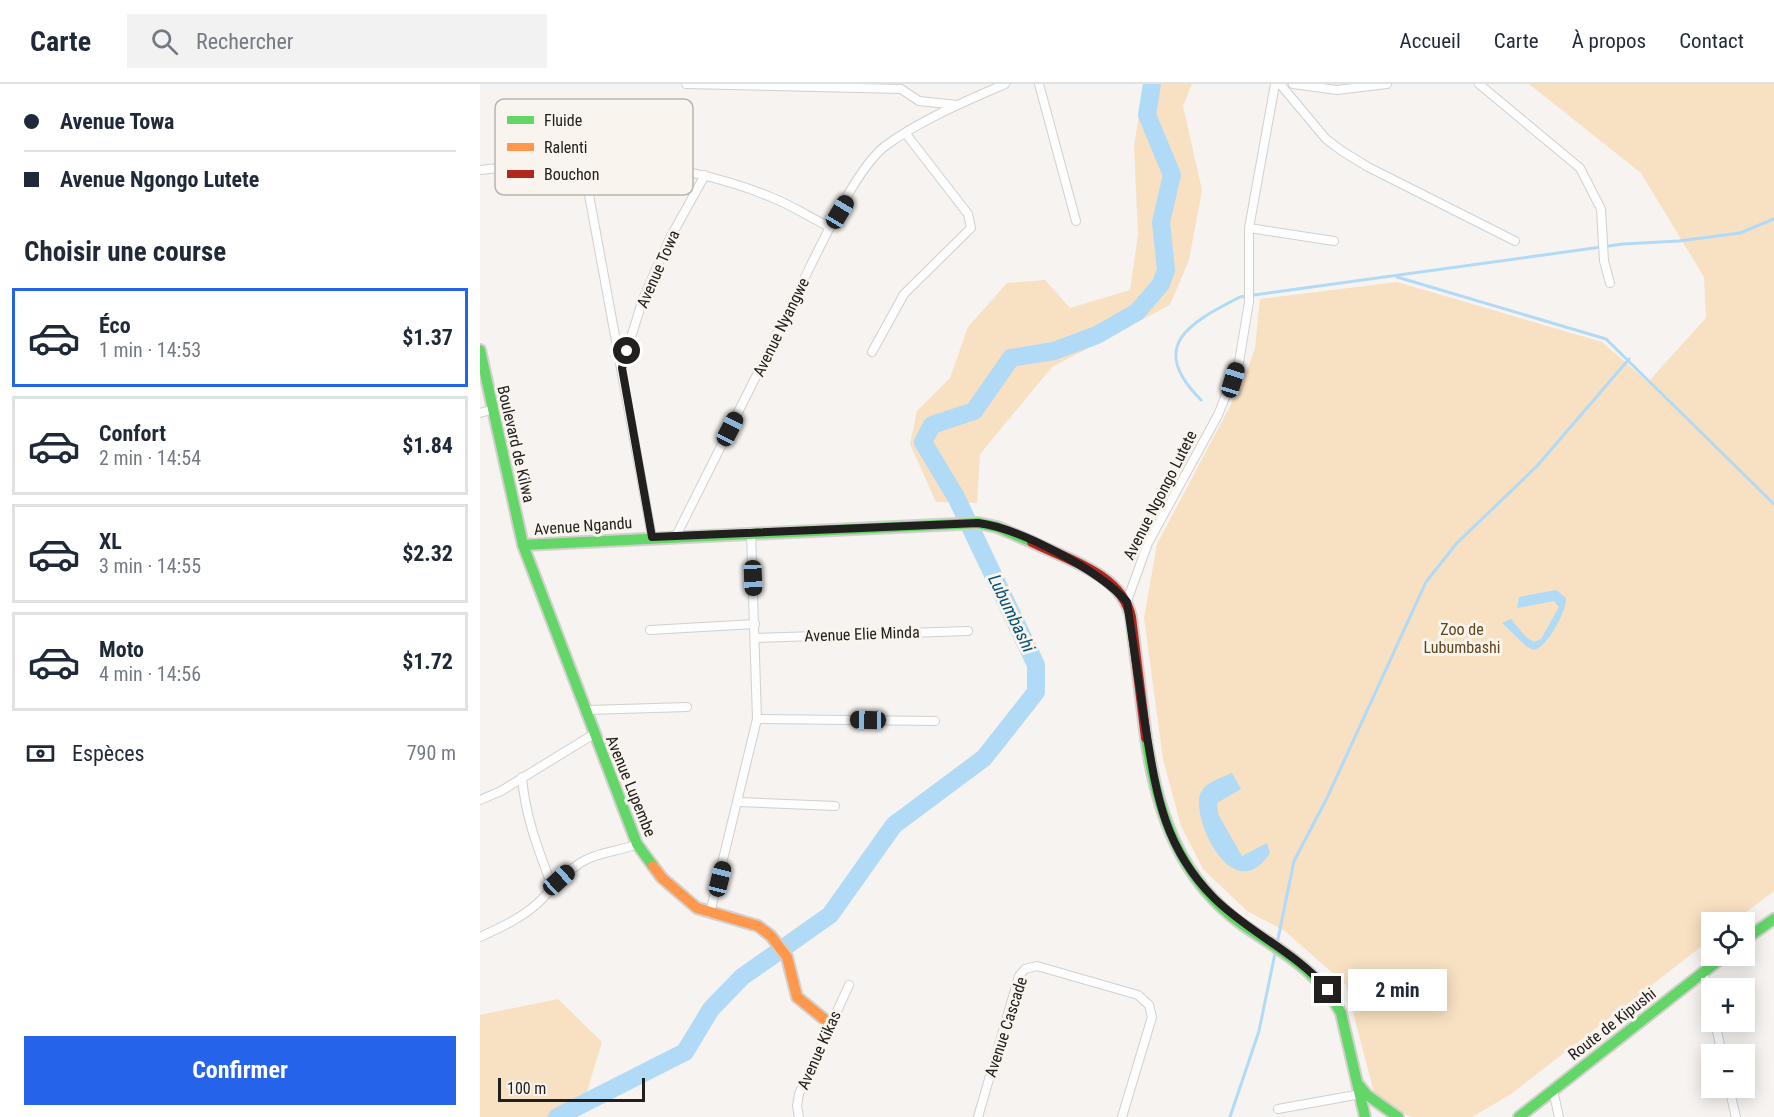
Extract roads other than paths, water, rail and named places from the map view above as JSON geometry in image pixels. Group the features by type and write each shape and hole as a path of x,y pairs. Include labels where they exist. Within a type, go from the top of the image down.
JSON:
{"main road":[{"name":"Boulevard de Kilwa","path":"480,350 491,410 524,545"},
{"name":"Avenue Ngandu","path":"524,545 752,532 953,526 978,523 1005,530 1080,566 1107,581 1127,602"},
{"name":"Avenue Lupembe","path":"524,545 637,844 662,878 691,903 710,913 758,926 775,940 787,957 797,997 829,1023"},
{"name":"Avenue Ngongo Lutete","path":"1127,602 1155,786 1164,821 1183,860 1207,890 1240,922 1286,952 1320,980 1336,1001 1360,1089 1365,1117"},
{"path":"1755,932 1774,919"},
{"name":"Route de Kipushi","path":"1519,1117 1711,966"},
{"path":"1360,1089 1398,1117"}],"street":[{"path":"686,84 901,89 919,101 957,105"},
{"name":"Avenue Nyangwe","path":"676,536 830,227 868,164 884,147 906,134 957,105 1005,84"},
{"path":"1039,84 1076,221"},
{"path":"1278,84 1326,139 1342,151 1515,241"},
{"name":"Avenue Ngongo Lutete","path":"1127,602 1148,543 1226,399 1243,346 1249,302 1249,228 1278,84"},
{"path":"1293,84 1337,90 1387,84"},
{"path":"1479,84 1580,168 1601,209 1604,261 1610,283"},
{"path":"872,352 904,294 971,228 968,214 906,134"},
{"path":"480,170 495,169"},
{"path":"693,173 773,198 830,227"},
{"name":"Avenue Towa","path":"622,368 643,299 670,238 705,175"},
{"name":"Avenue Towa","path":"589,195 652,537"},
{"path":"1249,228 1334,241"},
{"path":"480,413 491,410"},
{"path":"710,913 757,719 752,532"},
{"path":"650,630 755,624"},
{"name":"Avenue Elie Minda","path":"756,638 968,631"},
{"path":"588,710 687,707"},
{"path":"757,719 935,721"},
{"path":"480,800 594,734"},
{"path":"522,777 524,803 531,829 552,886"},
{"path":"738,802 835,806"},
{"path":"480,937 507,925 543,898 552,886 571,869 595,855 617,852 637,844"},
{"name":"Avenue Cascade","path":"978,1117 1020,976 1025,969 1037,966 1138,995 1149,1005 1152,1017 1122,1117"},
{"path":"1703,972 1704,978"},
{"name":"Avenue Kikas","path":"800,1117 797,1106 798,1094 829,1023 849,985"},
{"path":"1278,1110 1360,1089"},
{"path":"1553,1090 1559,1117"},
{"path":"1732,1098 1736,1117"}],"water":[{"path":"1556,590 1566,598 1560,619 1550,636 1539,648 1534,650 1527,647 1502,623 1511,619 1526,637 1534,642 1541,639 1559,607 1554,601 1517,608 1519,597"},
{"path":"1232,773 1241,789 1217,803 1218,814 1242,856 1267,843 1270,853 1256,868 1242,871 1228,865 1217,852 1201,819 1199,803 1201,792 1207,785"}],"waterway":[{"name":"Lubumbashi","path":"557,1117 685,1052 711,1009 742,977 830,915 894,825 984,758 1036,692 1036,665 956,497 923,442 932,425 974,411 1011,358 1054,351 1097,335 1137,312 1161,284 1166,270 1161,222 1172,175 1147,115 1152,84"},
{"path":"1201,400 1185,381 1177,365 1176,351 1181,338 1191,327 1205,316 1240,297 1623,244 1679,241 1740,233 1774,219"},
{"path":"1397,277 1606,339 1774,504"},
{"path":"1230,1117 1259,1031 1294,861 1327,798 1426,582 1456,544 1537,466 1629,359"}],"park label":[{"name":"Zoo de Lubumbashi","path":"1462,638"}]}
